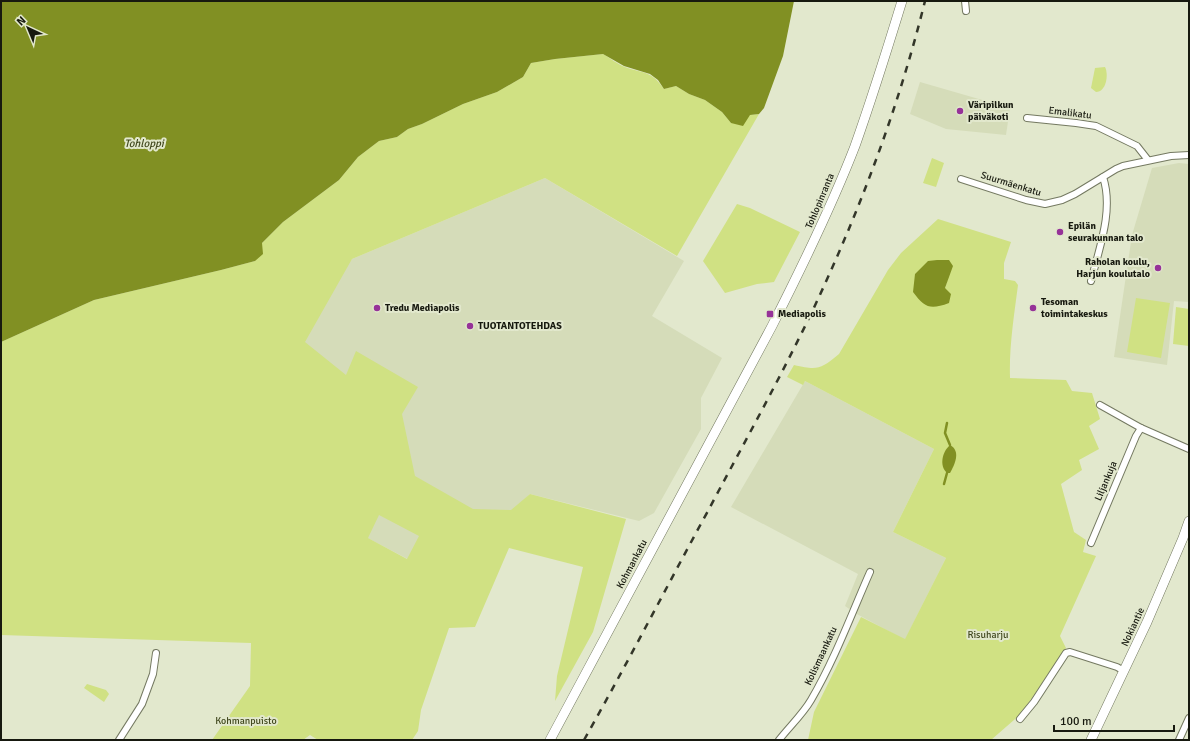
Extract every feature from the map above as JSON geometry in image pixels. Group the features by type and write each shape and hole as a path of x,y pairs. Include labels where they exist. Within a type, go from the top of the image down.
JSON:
{"street":[{"name":"Tohlopinranta","path":"733,399 802,268 836,191 877,83 902,1"},
{"path":"965,1 966,11"},
{"name":"Emalikatu","path":"1027,118 1096,126 1137,146 1148,160"},
{"name":"Suurmäenkatu","path":"961,179 1026,200 1045,204 1062,200 1075,194 1124,166 1148,160 1189,155"},
{"path":"1091,282 1102,238 1106,212 1106,193 1103,177"},
{"name":"Kohmankatu","path":"550,740 733,399"},
{"path":"1100,405 1141,428 1189,449"},
{"name":"Liljankuja","path":"1091,543 1133,443 1141,428"},
{"name":"Nokiantie","path":"1091,740 1150,615 1189,521"},
{"name":"Kolismaankatu","path":"778,740 811,701 841,640 850,615 870,572"},
{"path":"1020,719 1034,702 1066,653 1070,652 1085,656 1124,671"},
{"path":"119,740 142,704 153,674 156,653"},
{"path":"1179,740 1189,718"}],"shaded area":[{"name":"Väripilkun päiväkoti","path":"920,82 1010,108 1006,135 946,129 910,114"},
{"name":"Raholan koulu, Harjun koulutalo","path":"1179,163 1189,164 1189,302 1174,301 1167,365 1114,357 1132,235 1152,168"},
{"path":"545,178 684,261 652,316 722,358 701,398 701,429 654,513 639,521 530,494 444,578 314,510 242,379 352,259"},
{"path":"805,381 934,449 893,532 946,558 905,640 845,606 858,574 731,507"}],"green space":[{"name":"Kohmanpuisto","path":"603,54 622,66 651,76 664,89 676,86 689,94 705,100 722,112 731,123 750,115 759,114 677,256 545,178 352,259 305,342 346,375 356,351 418,387 402,414 415,476 473,509 511,510 530,494 626,519 593,632 555,701 557,676 583,567 509,548 475,627 449,628 421,710 418,731 412,740 318,740 310,735 303,740 212,740 250,686 251,643 1,635 1,342 94,300 255,261 262,243 283,222 339,180 358,157 379,141 397,137 408,129 422,124 463,104 497,92 523,77 531,63","holes":["379,515 419,536 407,559 368,538"]},
{"path":"1105,67 1107,74 1106,82 1102,89 1096,92 1091,88 1095,68"},
{"path":"932,158 944,163 936,187 923,183"},
{"path":"737,204 750,208 800,232 774,282 757,284 725,293 703,261"},
{"name":"Risuharju","path":"938,219 1011,242 1004,263 1004,279 1015,281 1018,285 1011,343 1010,378 1066,380 1072,391 1092,393 1100,419 1089,426 1099,449 1079,460 1082,470 1061,484 1074,532 1086,540 1083,552 1096,556 1060,636 1066,648 1021,714 991,740 808,740 814,712 861,617 905,639 946,558 893,532 934,449 805,381 803,385 787,377 794,365 808,368 818,367 827,363 839,354 888,270 901,253","holes":["915,274 948,278 945,288"]},
{"path":"1136,298 1170,303 1161,358 1127,352"},
{"path":"1176,307 1189,309 1189,346 1173,344"},
{"path":"87,684 106,690 109,694 104,702 84,688"}],"water":[{"name":"Tohloppi","path":"1,1 794,1 783,56 764,108 759,114 750,115 743,126 731,123 722,112 705,100 689,94 676,86 664,89 658,80 650,74 624,66 603,54 531,63 523,77 497,92 463,104 422,124 408,129 397,137 379,141 358,157 339,180 283,222 262,243 263,254 255,261 94,300 1,342"},
{"path":"949,260 953,266 945,288 951,294 949,303 932,307 921,301 913,292 915,274 928,261"},
{"path":"950,445 955,451 956,458 950,473 947,473 943,467 942,459 945,451"}],"waterway":[{"path":"947,423 945,433 950,445"},
{"path":"944,484 947,473"}],"railway":[{"path":"584,740 773,389 828,278 875,162 902,82 925,1"}],"place":[{"name":"Väripilkun päiväkoti","path":"960,111"},
{"name":"Epilän seurakunnan talo","path":"1060,232"},
{"name":"Raholan koulu, Harjun koulutalo","path":"1158,268"},
{"name":"Tredu Mediapolis","path":"377,308"},
{"name":"Tesoman toimintakeskus","path":"1033,308"},
{"name":"Mediapolis","path":"770,314"},
{"name":"TUOTANTOTEHDAS","path":"470,326"}]}
